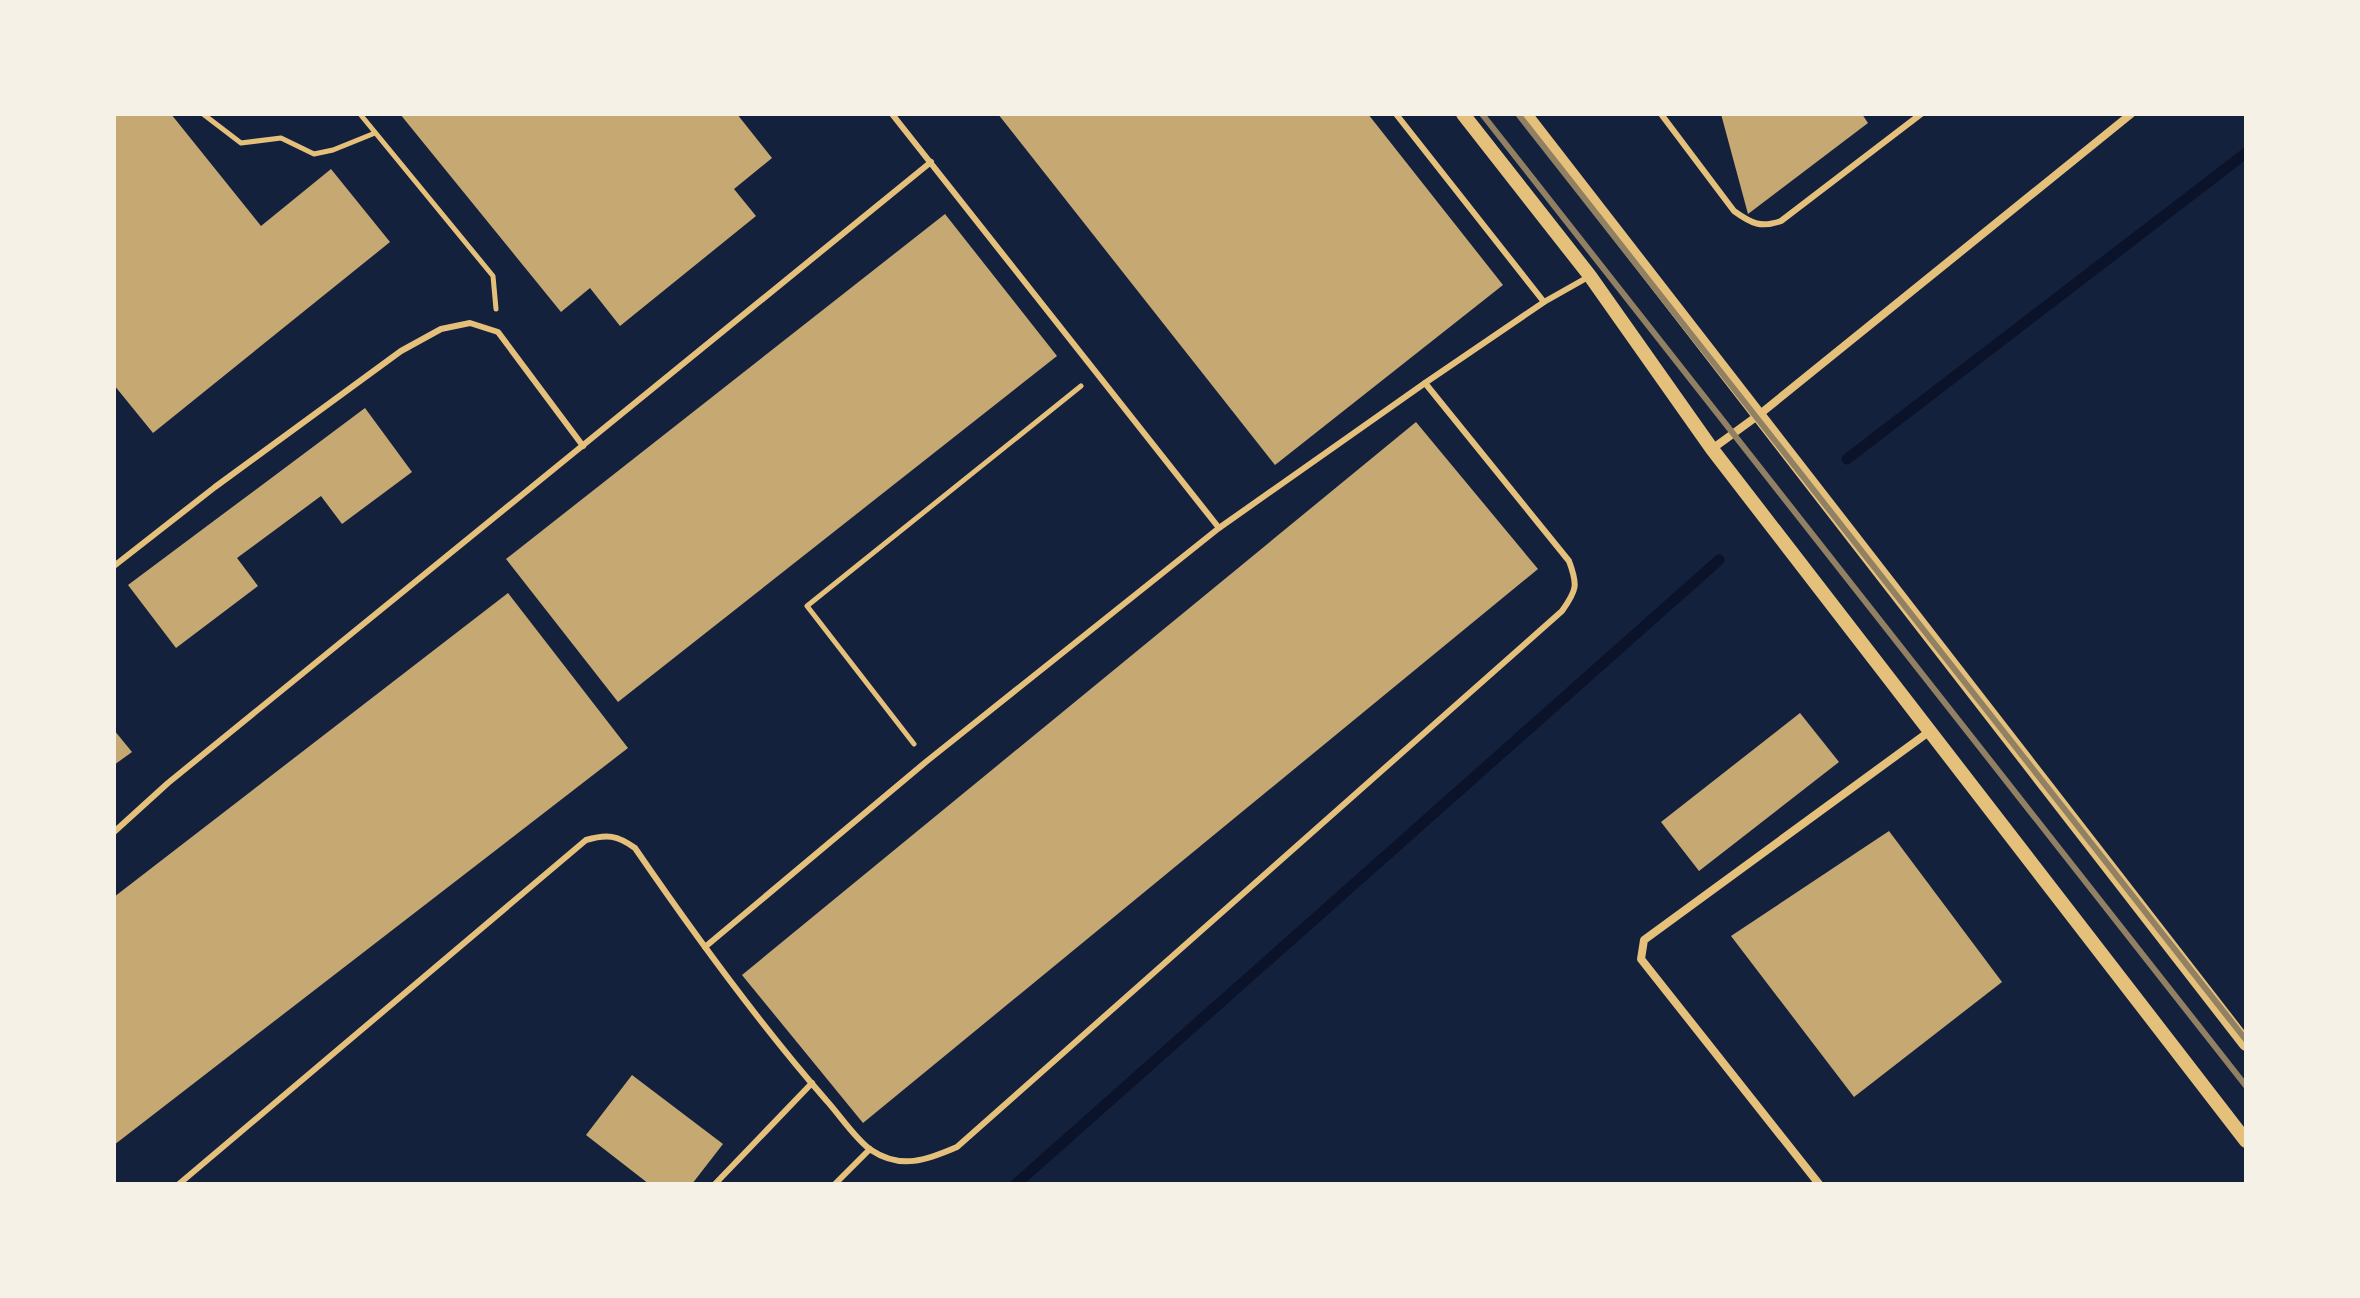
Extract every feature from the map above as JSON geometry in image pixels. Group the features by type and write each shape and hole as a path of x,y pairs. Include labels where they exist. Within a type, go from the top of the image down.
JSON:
{"street":[{"path":"1463,114 1590,276 1712,449 2246,1141"},
{"path":"1525,114 2246,1044"},
{"path":"1712,449 1760,414 2131,114"},
{"path":"1819,1184 1641,959 1644,940 1930,731"}],"lane":[{"path":"892,114 1219,528"},
{"path":"1396,114 1544,302"},
{"path":"1661,114 1734,211 1750,222 1764,226 1781,221 1921,114"},
{"path":"114,832 168,783 931,162"},
{"path":"705,947 927,761 1219,528 1544,302 1590,276"},
{"path":"114,566 215,487 401,351 441,329 470,323 498,332 583,446"},
{"path":"179,1184 586,840 604,835 619,837 635,848 705,947 812,1083 870,1149 897,1160 924,1161 957,1147 1562,611 1574,594 1576,579 1569,561 1425,383"},
{"path":"715,1184 812,1083"},
{"path":"835,1184 870,1149"}],"path":[{"path":"203,114 241,143 281,138 314,154 333,150 375,133"},
{"path":"360,114 493,276 498,332"},
{"path":"927,761 807,606 1097,373"}],"building":[{"path":"114,114 171,114 261,226 331,169 390,242 153,433 114,385"},
{"path":"400,114 737,114 772,158 734,189 756,216 620,326 590,288 561,312"},
{"path":"998,114 1368,114 1503,285 1275,465"},
{"path":"1721,114 1862,114 1868,123 1748,214"},
{"path":"945,214 1057,356 618,702 506,559"},
{"path":"365,408 412,472 342,524 321,496 237,558 258,586 176,648 128,585"},
{"path":"1416,422 1538,569 863,1123 742,975"},
{"path":"508,593 628,748 114,1145 114,897"},
{"path":"1800,713 1839,762 1699,871 1661,822"},
{"path":"114,730 132,752 114,765"},
{"path":"1889,831 2002,982 1854,1097 1731,936"},
{"path":"632,1075 723,1144 692,1184 649,1184 586,1135"}],"waterway":[{"path":"1847,459 2246,153"},
{"path":"1016,1184 1719,560"}],"railway":[{"path":"1482,114 2246,1086"},
{"path":"1518,114 2246,1040"}]}
